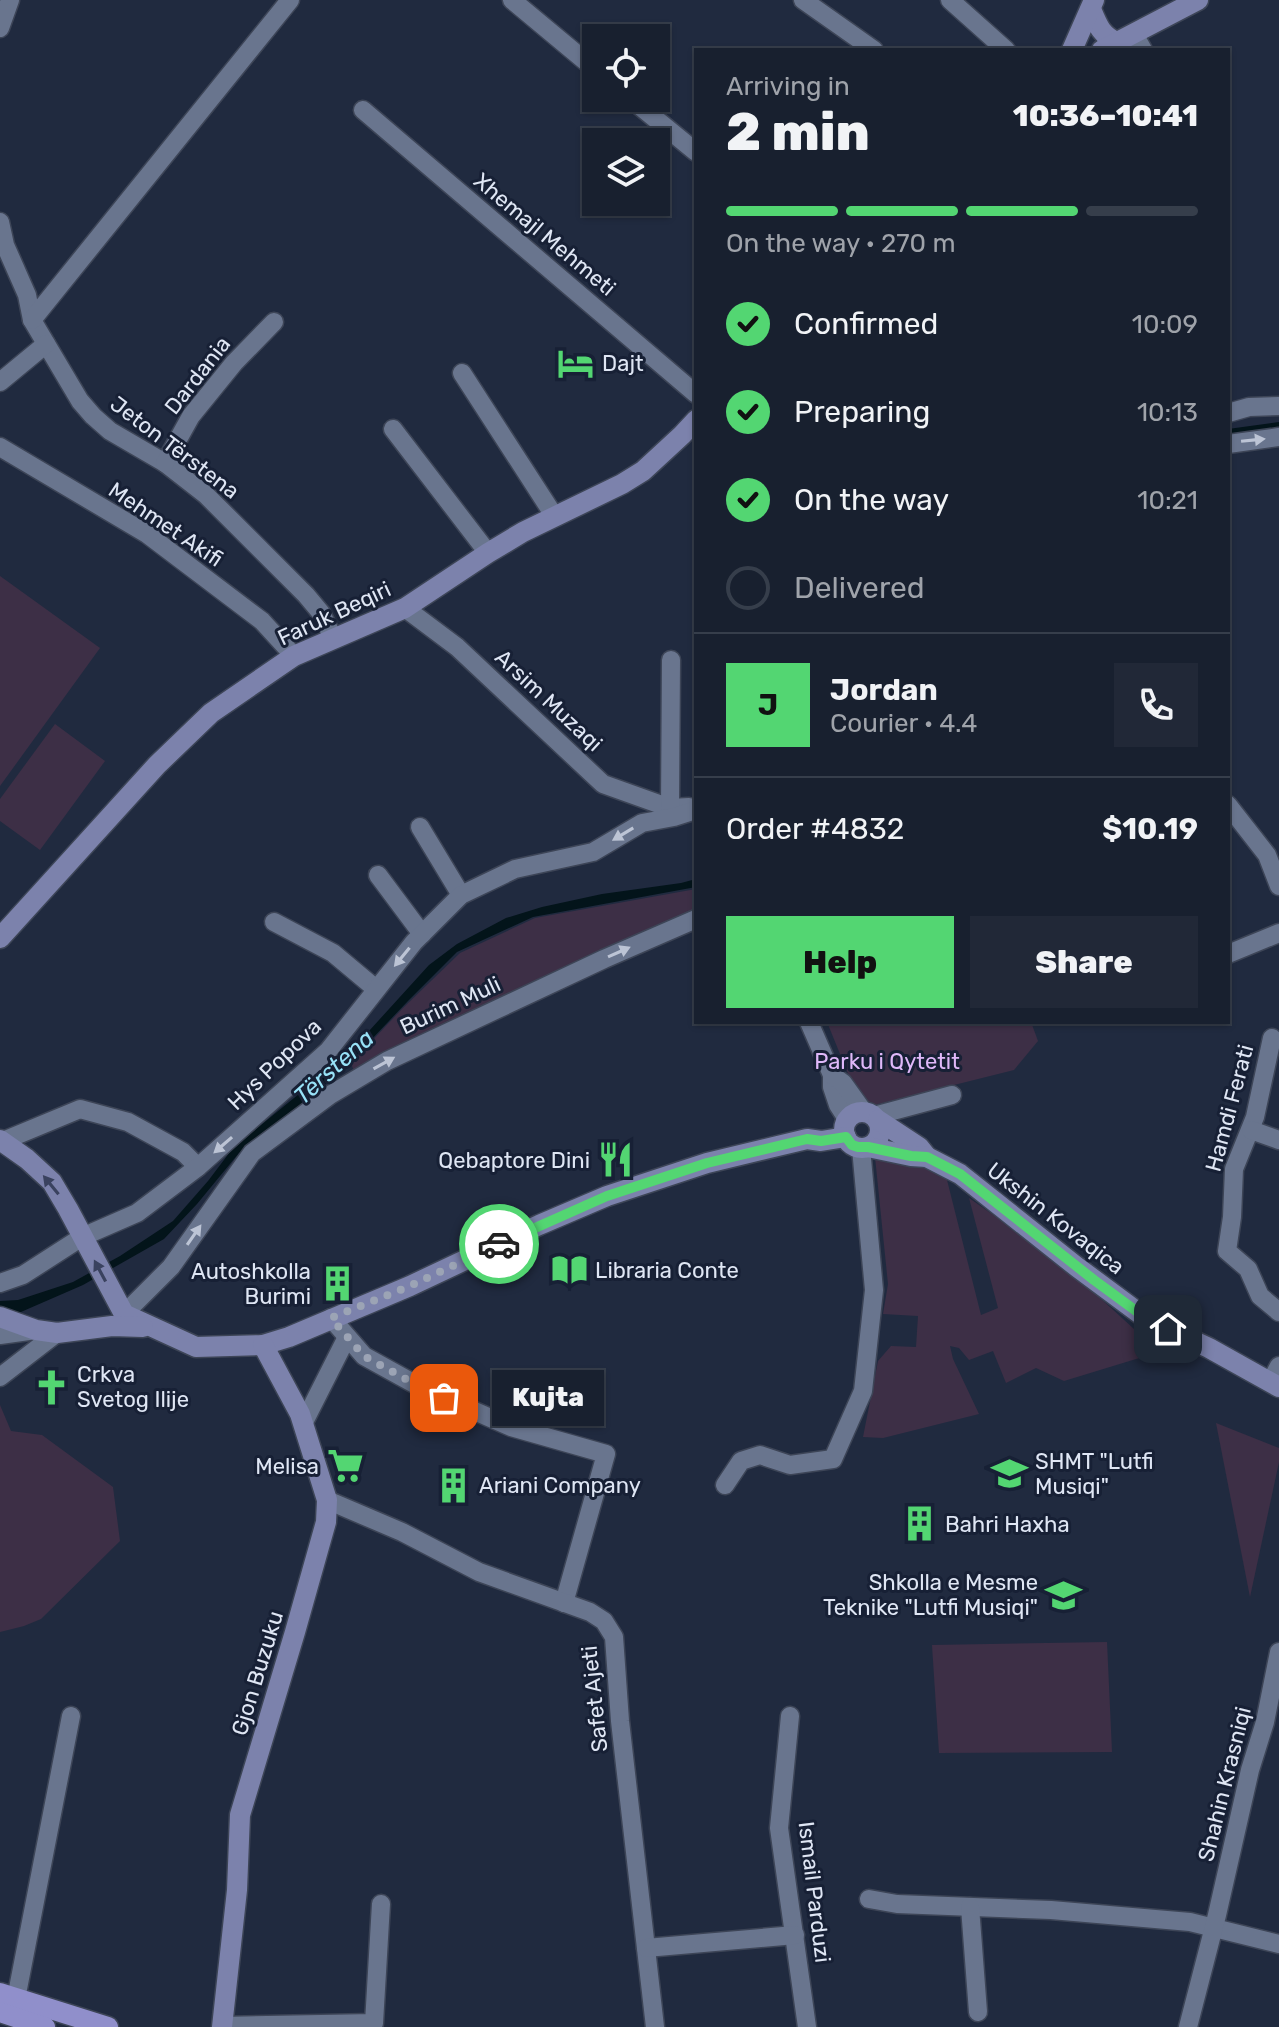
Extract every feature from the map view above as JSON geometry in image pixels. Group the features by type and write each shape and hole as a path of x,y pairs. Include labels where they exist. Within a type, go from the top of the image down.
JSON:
{"main road":[{"path":"5,2002 45,2027"},
{"path":"5,2002 108,2027"}],"street":[{"path":"0,28 10,0"},
{"path":"32,320 290,0"},
{"path":"512,0 582,58"},
{"path":"803,0 871,48"},
{"path":"950,0 1004,48"},
{"path":"1092,5 1098,26 1107,38 1124,44 1198,0"},
{"path":"1073,48 1092,5"},
{"name":"Xhemajl Mehmeti","path":"363,110 694,392"},
{"path":"647,112 694,150"},
{"name":"Jeton Tërstena","path":"0,222 5,245 27,295 32,320 80,401 93,416 121,438 165,463 206,495 321,613 333,638"},
{"name":"Dardania","path":"165,463 191,416 234,363 274,322"},
{"path":"0,382 46,344"},
{"path":"462,373 555,517"},
{"path":"1230,412 1249,407 1279,406"},
{"name":"Faruk Beqiri","path":"0,938 90,837 211,713 294,656 405,608 523,532 622,484 643,471 694,422"},
{"path":"393,429 488,553"},
{"path":"1230,444 1279,437"},
{"name":"Mehmet Akifi","path":"0,447 147,534 262,621 294,656"},
{"name":"Arsim Muzaqi","path":"405,608 457,647 603,784 670,808 694,808"},
{"path":"670,808 671,660"},
{"path":"1230,808 1267,855 1279,886"},
{"name":"Hys Popova","path":"0,1283 23,1275 137,1213 198,1167 328,1051 422,934 461,895 515,869 593,852 642,823 674,817 694,809"},
{"path":"420,827 461,895"},
{"path":"378,875 422,934"},
{"name":"Burim Muli","path":"119,1306 171,1267 252,1153 330,1095 387,1061 694,920"},
{"path":"274,922 333,953 376,989"},
{"path":"1230,953 1279,933"},
{"path":"725,1485 741,1461 760,1455 790,1465 833,1459 863,1391 874,1290 860,1128 843,1083 832,1075 810,1024"},
{"name":"Hamdi Ferati","path":"1272,1038 1255,1117 1234,1169 1227,1251 1248,1269 1260,1296 1279,1312"},
{"path":"860,1128 952,1095"},
{"path":"198,1167 183,1152 128,1122 80,1109 1,1140 52,1182 119,1306 196,1347 263,1345 289,1337 410,1286 607,1196 707,1163 807,1139 832,1124 860,1128 919,1147 927,1157"},
{"path":"860,1128 911,1156 927,1157"},
{"path":"1251,1130 1279,1140"},
{"name":"Ukshin Kovaqica","path":"927,1157 969,1180 1147,1319 1276,1378"},
{"path":"0,1317 38,1329"},
{"path":"331,1318 364,1356 422,1388 511,1427 606,1454 564,1603"},
{"path":"0,1335 38,1329 155,1327"},
{"path":"0,1377 38,1329"},
{"path":"303,1424 347,1337"},
{"name":"Gjon Buzuku","path":"222,2027 237,1890 240,1815 326,1522 327,1500 300,1414 263,1345"},
{"name":"Safet Ajeti","path":"327,1500 402,1532 479,1572 590,1612 604,1621 614,1637 620,1721 655,2027"},
{"name":"Shahin Krasniqi","path":"1188,2027 1250,1770 1265,1722 1279,1652"},
{"path":"5,2002 71,1716"},
{"name":"Ismail Parduzi","path":"790,1716 779,1828 807,2027"},
{"path":"869,1899 897,1904 1051,1910 1190,1922 1279,1944"},
{"path":"222,2027 374,2023 381,1904"},
{"path":"970,1907 978,2012"},
{"path":"646,1948 795,1935"}],"green space":[{"path":"0,576 100,648 0,786"},
{"path":"55,724 105,761 40,850 0,821 0,799"},
{"path":"694,889 694,915 356,1077 351,1063 460,953 535,918"},
{"name":"Parku i Qytetit","path":"828,1024 1032,1024 1038,1041 1014,1070 862,1108"},
{"path":"884,1147 946,1176 981,1315 998,1308 969,1198 1061,1262 1159,1352 1064,1381 1036,1368 1006,1383 993,1351 969,1360 959,1348 950,1346 979,1414 883,1438 863,1437 878,1361 891,1346 916,1347 918,1316 883,1314 888,1284 875,1157"},
{"path":"0,1405 11,1431 42,1435 113,1487 120,1541 41,1619 0,1632"},
{"path":"1216,1423 1279,1448 1279,1462 1250,1597"},
{"path":"1107,1642 1112,1752 939,1753 932,1645"}],"water":[{"path":"1279,422 1279,430 1230,438 1230,429"},
{"name":"Tërstena","path":"694,880 694,887 533,917 457,952 351,1061 239,1153 164,1239 83,1285 14,1315 0,1316 0,1301 18,1300 73,1282 173,1221 233,1148 349,1053 429,965 457,944 506,918 542,907 602,894"}],"way so far":[{"path":"444,1398 364,1356 331,1318 410,1286 499,1244"}],"place":[{"name":"Dajt","path":"576,363"},
{"name":"Qebaptore Dini","path":"616,1160"},
{"name":"Libraria Conte","path":"569,1270"},
{"name":"Autoshkolla Burimi","path":"337,1284"},
{"name":"Crkva Svetog Ilije","path":"51,1387"},
{"name":"Kujta","path":"444,1398"},
{"name":"Melisa","path":"345,1466"},
{"name":"SHMT \"Lutfi Musiqi\"","path":"1009,1474"},
{"name":"Ariani Company","path":"453,1485"},
{"name":"Bahri Haxha","path":"919,1524"},
{"name":"Shkolla e Mesme Teknike \"Lutfi Musiqi\"","path":"1064,1595"}],"route":[{"path":"499,1244 607,1196 707,1163 807,1139 821,1141 846,1137 852,1145 861,1148 927,1157 960,1174 1094,1280 1147,1319 1168,1329"}]}
